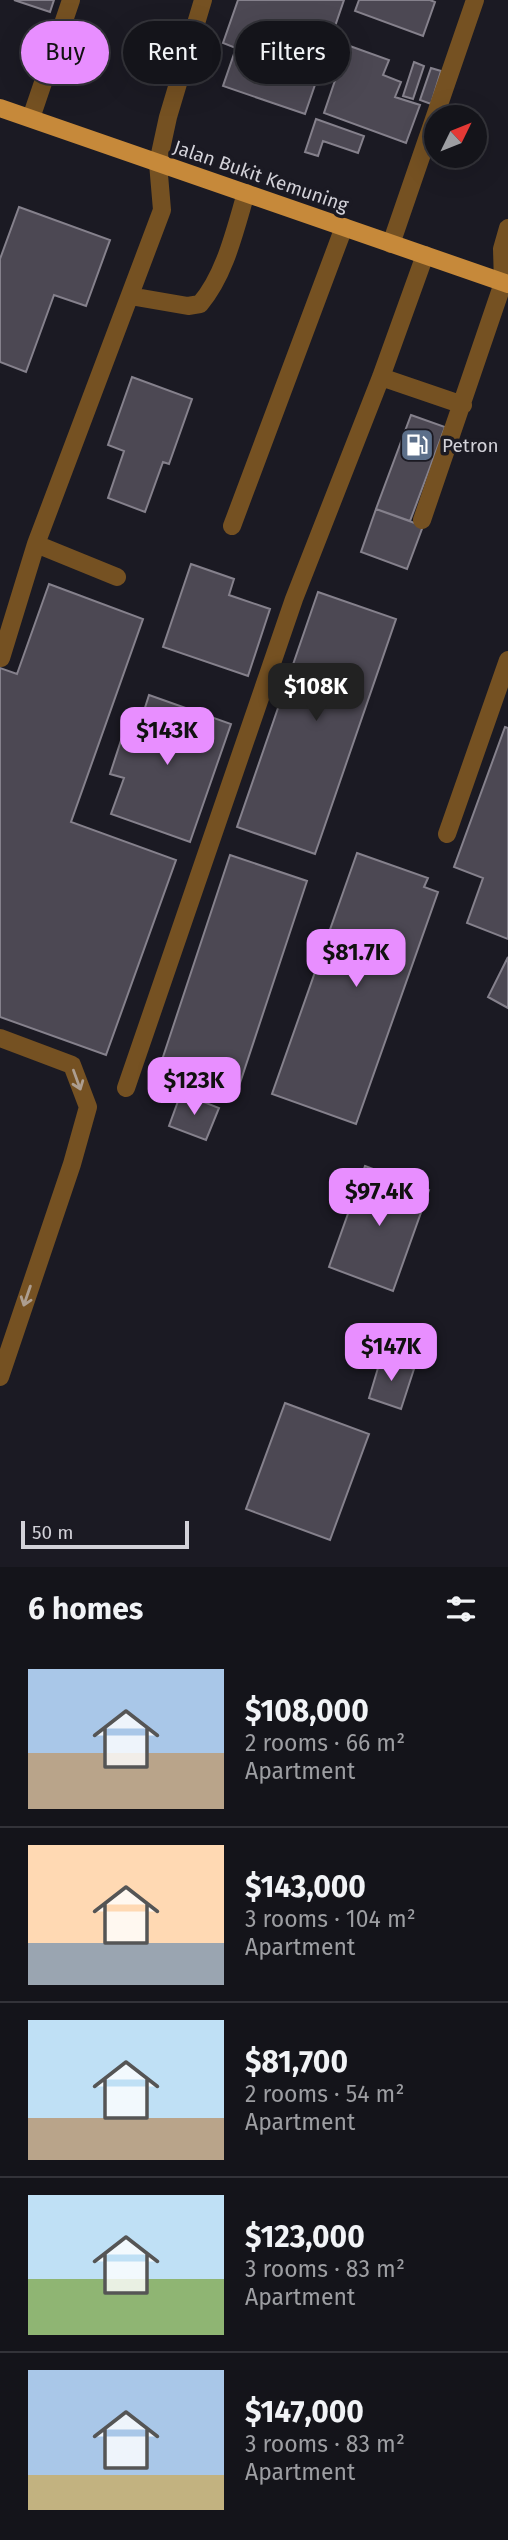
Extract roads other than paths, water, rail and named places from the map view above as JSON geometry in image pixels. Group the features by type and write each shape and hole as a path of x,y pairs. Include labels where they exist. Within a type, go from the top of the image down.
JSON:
{"main road":[{"name":"Jalan Bukit Kemuning","path":"0,108 506,284"}],"street":[{"path":"31,118 71,0"},
{"path":"1,658 37,544 163,210 158,163 168,117 203,0"},
{"path":"391,244 475,0"},
{"path":"130,296 188,306 200,304 212,291 246,193"},
{"path":"232,526 344,227"},
{"path":"422,520 506,284 502,249 508,228"},
{"path":"126,1088 294,599 381,377 425,255"},
{"path":"381,377 463,405"},
{"path":"37,544 117,578"},
{"path":"447,834 508,660"},
{"path":"0,1038 72,1065 88,1107 72,1164 0,1377"}],"place":[{"name":"Petron","path":"417,445"}]}
